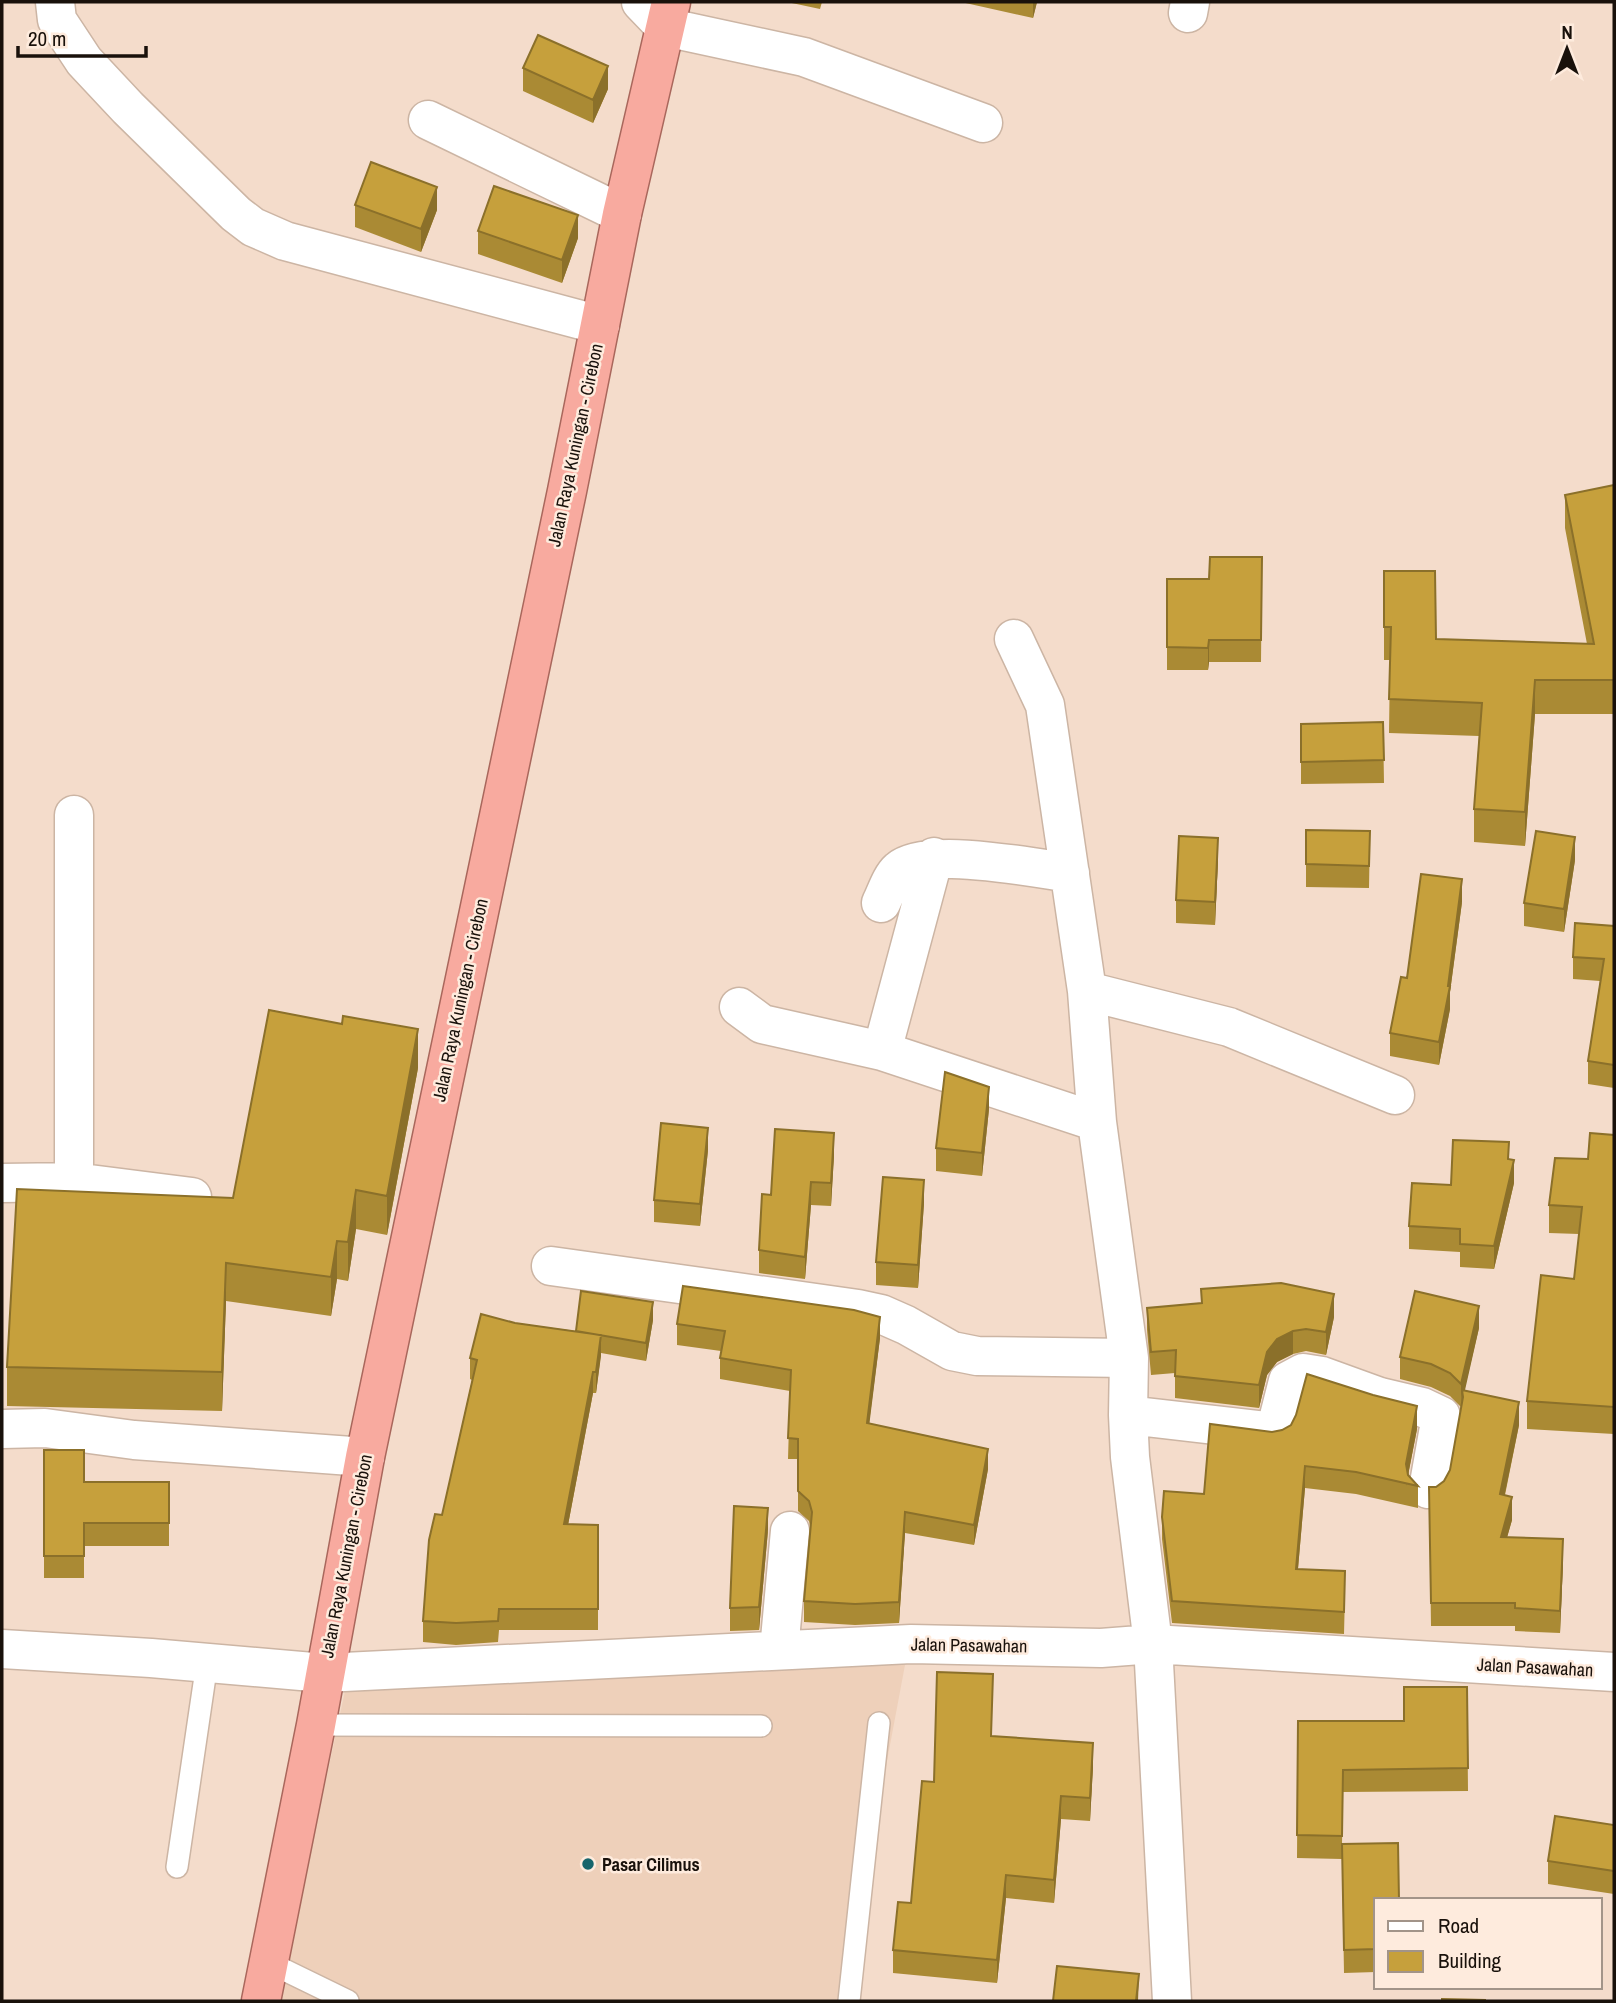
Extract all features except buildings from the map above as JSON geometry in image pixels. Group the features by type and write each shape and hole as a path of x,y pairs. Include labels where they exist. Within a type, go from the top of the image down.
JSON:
{"highway":[{"name":"Jalan Raya Kuningan - Cirebon","path":"261,2001 316,1725 365,1457 567,491 659,10"}],"street":[{"path":"55,2 57,20 84,61 206,185 253,227 285,241 600,325"},
{"path":"659,10 804,57 983,123"},
{"path":"428,120 622,214"},
{"path":"1014,639 1045,705 1087,990 1097,1122 1129,1358 1128,1415 1153,1644 1172,2001"},
{"path":"74,815 74,1182"},
{"path":"881,902 898,870 909,864 934,858 1000,863 1070,873"},
{"path":"882,1051 934,858"},
{"path":"1087,990 1229,1027 1395,1096"},
{"path":"738,1007 762,1024 882,1051 1097,1122"},
{"path":"2,1183 74,1182 192,1197"},
{"path":"551,1266 858,1309 881,1314 906,1325 952,1351 977,1356 1129,1358"},
{"path":"1128,1415 1275,1432 1288,1381 1304,1373 1322,1376 1380,1397 1422,1407 1441,1416 1428,1489"},
{"path":"2,1429 45,1428 134,1440 365,1457"},
{"path":"779,1650 790,1531"},
{"name":"Jalan Pasawahan","path":"2,1649 324,1673 911,1644 1101,1648 1153,1644 1614,1672"}],"lane":[{"path":"177,1867 207,1663"},
{"path":"849,2001 879,1723"},
{"path":"316,1725 761,1726"},
{"path":"268,1962 348,2001"}],"shaded area":[{"name":"Pasar Cilimus","path":"908,1649 842,2001 279,2001 349,1672"}],"place":[{"name":"Pasar Cilimus","path":"588,1864"}]}
